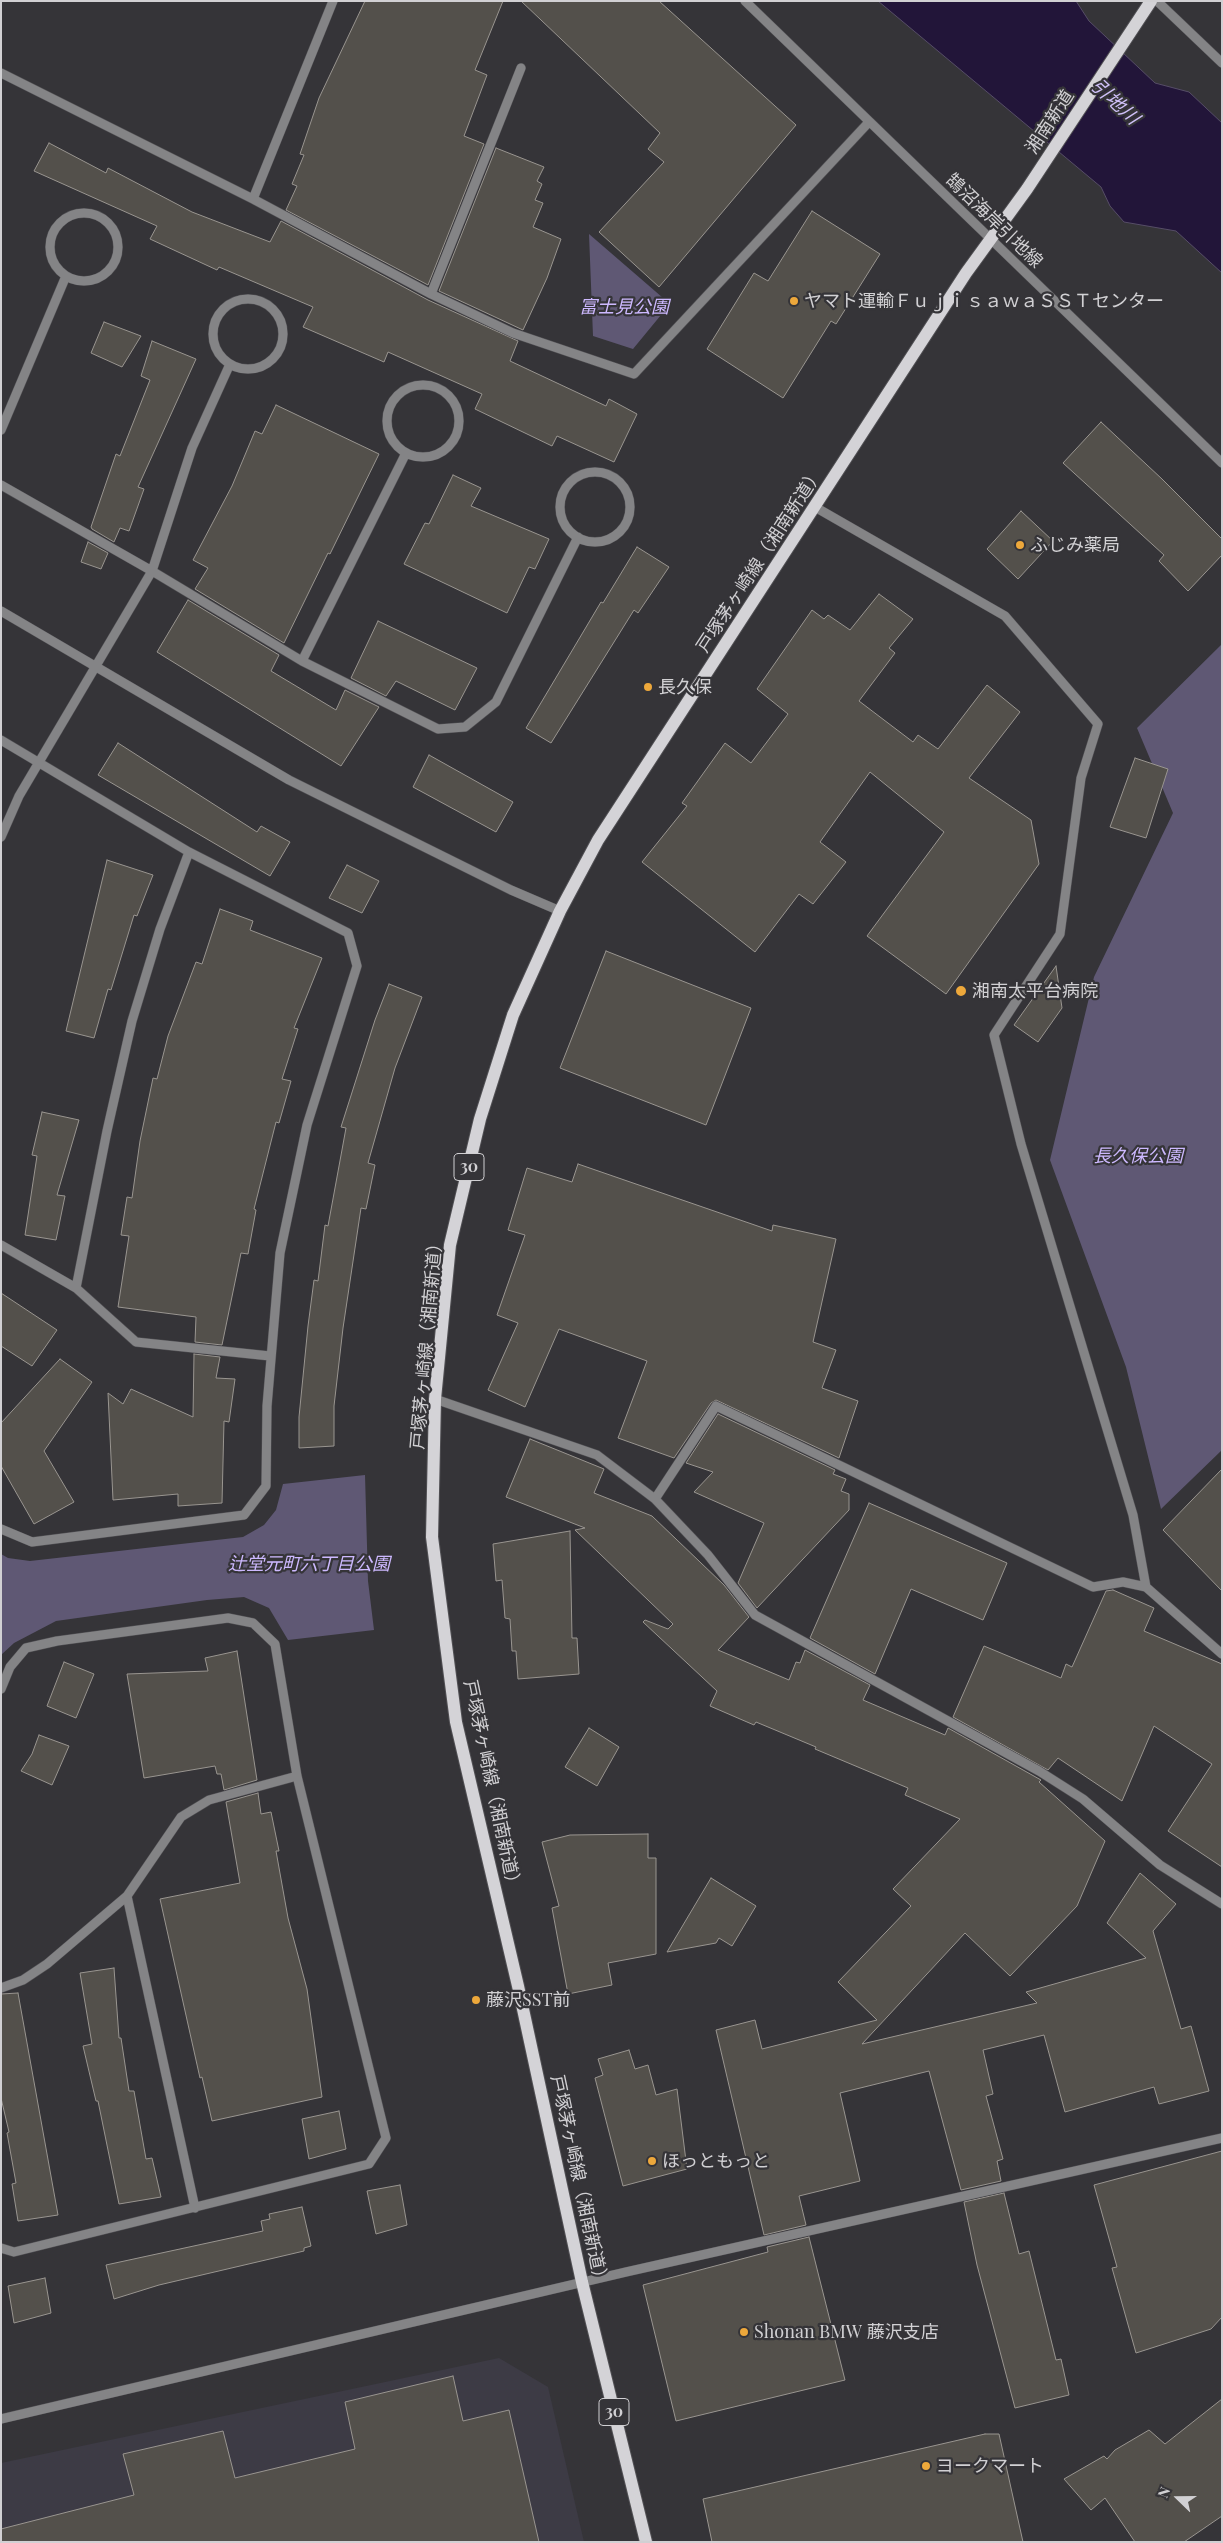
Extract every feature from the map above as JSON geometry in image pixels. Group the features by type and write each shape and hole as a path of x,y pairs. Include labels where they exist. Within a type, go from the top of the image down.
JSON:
{"main road":[{"name":"湘南新道","path":"1027,189 1151,1"},
{"name":"戸塚茅ヶ崎線（湘南新道）","path":"646,2542 582,2282 518,1986 456,1722 432,1538 435,1399 450,1246 480,1119 513,1015 560,910 598,840 990,240 1027,189"}],"street":[{"path":"253,199 334,1"},
{"name":"鵠沼海岸引地線","path":"745,1 1222,464"},
{"path":"1157,1 1222,63"},
{"path":"430,294 521,68"},
{"path":"1,73 253,199 430,294 512,333 634,374 869,122"},
{"path":"76,215 98,216 114,232 117,253 114,264 102,276 87,281 66,276 57,268 52,259 50,247 55,232 66,219 76,215"},
{"path":"1,430 66,276"},
{"path":"252,298 264,302 279,318 282,340 278,350 272,359 262,366 240,368 230,364 214,346 214,322 220,312 229,304 252,298"},
{"path":"1,838 19,796 97,667 152,570 192,448 230,364"},
{"path":"425,385 438,388 447,394 459,414 460,426 456,437 449,447 429,457 417,457 406,453 396,446 390,436 387,423 391,406 402,391 413,386 425,385"},
{"path":"302,661 406,453"},
{"path":"599,472 610,476 619,482 628,496 630,513 626,524 620,532 599,542 588,542 578,537 568,530 562,520 562,496 568,486 582,475 599,472"},
{"path":"1,485 152,570 302,661 438,729 464,727 496,702 578,537"},
{"path":"815,507 1005,616 1098,724 1081,778 1060,934 994,1035 1021,1144 1133,1515 1146,1587"},
{"path":"1,610 289,780 511,890 560,910"},
{"path":"1,740 189,852 348,933 357,966 307,1125 280,1253 270,1356 266,1486 244,1515 32,1542 1,1529"},
{"path":"76,1288 107,1131 132,1022 160,929 189,852"},
{"path":"1,1245 76,1288 136,1342 270,1356"},
{"path":"435,1399 597,1456 655,1499 708,1555 755,1615 1039,1771 1084,1799 1160,1865 1222,1904"},
{"path":"655,1499 716,1406 1093,1587 1123,1582 1146,1587 1222,1654"},
{"path":"1,1689 10,1666 26,1648 57,1641 228,1618 253,1623 275,1644 298,1776 386,2138 370,2164 14,2252 1,2248"},
{"path":"1,1988 23,1980 47,1964 127,1896 181,1817 209,1800 298,1776"},
{"path":"127,1896 195,2208"},
{"path":"1,2419 582,2282 1222,2138"}],"shaded area":[{"path":"499,2358 548,2387 584,2542 1,2542 1,2463"}],"green space":[{"name":"富士見公園","path":"589,234 670,304 633,349 593,336"},
{"name":"長久保公園","path":"1222,644 1222,1450 1161,1509 1126,1367 1050,1160 1094,977 1173,813 1137,728"},
{"name":"辻堂元町六丁目公園","path":"365,1475 368,1581 374,1630 288,1640 269,1608 244,1597 207,1600 56,1621 14,1643 1,1655 1,1554 8,1558 30,1561 243,1537 264,1525 276,1510 283,1484"}],"water":[{"name":"引地川","path":"878,1 1076,1 1089,21 1155,83 1189,92 1222,123 1222,273 1176,231 1124,222 1110,206 1101,187"}],"building":[{"path":"365,1 503,1 475,70 487,75 464,136 484,144 428,285 286,210 297,186 292,184 304,155 300,154 319,98"},
{"path":"521,1 659,1 796,125 659,287 599,232 664,162 648,149 660,133"},
{"path":"49,143 106,173 108,168 192,212 270,242 281,221 428,300 518,341 510,361 606,406 609,399 637,414 614,462 557,436 552,446 475,409 482,394 388,352 384,362 303,327 313,307 219,267 217,270 150,239 157,226 34,171"},
{"path":"496,148 544,167 537,181 542,184 535,200 543,203 533,227 561,239 547,278 523,330 439,291"},
{"name":"ヤマト運輸ＦｕｊｉｓａｗａＳＳＴセンター","path":"812,211 880,254 836,324 831,321 783,398 707,349 754,273 768,281"},
{"path":"104,322 141,336 122,367 91,353"},
{"path":"152,341 196,359 138,487 144,489 129,531 120,528 114,542 91,527 116,454 120,456 150,380 141,376"},
{"path":"276,405 379,454 284,643 195,589 208,568 193,560 232,486 255,431 262,434"},
{"path":"1101,422 1222,539 1222,555 1188,591 1159,561 1164,555 1063,463"},
{"path":"453,475 481,488 471,506 549,539 535,569 529,567 507,613 404,564 425,523 429,524"},
{"name":"ふじみ薬局","path":"1021,511 1053,541 1018,579 987,549"},
{"path":"88,542 108,553 101,569 81,562"},
{"path":"637,547 669,567 638,613 634,610 551,743 526,728 601,602 603,603"},
{"path":"879,594 913,619 889,648 895,653 859,701 913,742 918,735 938,749 987,685 1020,712 969,778 1031,820 1039,864 946,994 867,936 944,832 870,772 820,842 846,862 813,904 799,894 755,952 642,862 687,806 682,803 725,743 751,763 788,714 757,689 812,610 824,619 828,615 850,630"},
{"path":"188,600 279,655 271,671 336,710 345,690 379,707 341,766 157,652"},
{"path":"378,621 477,668 455,710 396,681 386,696 351,678"},
{"path":"118,743 257,832 261,826 290,842 270,876 98,775"},
{"path":"429,755 513,802 496,832 413,787"},
{"path":"1135,758 1168,769 1146,838 1110,827"},
{"path":"107,860 153,875 137,916 134,915 111,990 108,989 94,1038 66,1031"},
{"path":"347,865 379,881 362,913 329,898"},
{"path":"220,909 253,921 250,930 322,958 294,1028 298,1029 282,1079 291,1081 279,1123 276,1122 254,1209 256,1210 248,1254 241,1253 222,1345 195,1342 196,1317 118,1307 129,1236 121,1235 127,1197 132,1198 140,1141 153,1078 157,1079 168,1036 196,962 202,964"},
{"path":"606,951 751,1008 706,1125 560,1068"},
{"path":"1056,966 1062,1008 1038,1042 1014,1025"},
{"path":"389,984 422,997 395,1068 368,1163 375,1165 366,1209 361,1208 343,1328 334,1406 334,1446 299,1448 299,1417 314,1280 318,1281 325,1225 328,1226 346,1128 341,1127 375,1020"},
{"path":"42,1112 79,1120 57,1195 65,1196 56,1240 25,1235 37,1156 32,1155"},
{"path":"578,1164 772,1231 773,1225 836,1239 813,1342 836,1350 822,1388 858,1401 839,1458 716,1400 711,1403 674,1458 618,1438 647,1361 559,1329 525,1407 488,1390 518,1323 497,1315 525,1235 508,1230 527,1168 572,1182"},
{"path":"1,1293 57,1330 32,1366 1,1346"},
{"path":"194,1354 220,1357 216,1378 235,1379 229,1422 224,1421 222,1503 178,1506 178,1494 113,1500 108,1393 123,1404 131,1389 193,1417"},
{"path":"60,1359 92,1382 44,1451 74,1502 34,1524 1,1466 1,1423"},
{"path":"718,1414 835,1470 833,1474 846,1479 841,1491 849,1494 849,1510 757,1608 738,1583 764,1523 694,1492 713,1472 686,1463"},
{"path":"530,1439 604,1469 594,1493 652,1516 724,1585 749,1617 718,1650 789,1680 796,1662 800,1663 805,1650 870,1685 863,1700 945,1735 948,1728 1041,1780 1039,1782 1105,1841 1077,1906 1010,1976 965,1933 862,2044 1037,2003 1026,1992 1146,1958 1107,1923 1140,1873 1176,1904 1153,1931 1181,2029 1191,2026 1209,2091 1159,2104 1154,2087 1065,2112 1044,2035 983,2050 993,2094 986,2096 1003,2159 997,2161 1001,2181 961,2190 929,2071 840,2093 860,2181 799,2196 806,2225 764,2235 716,2030 755,2020 762,2049 877,2020 838,1982 911,1906 893,1889 960,1819 905,1795 908,1788 756,1722 754,1725 710,1706 717,1691 643,1622 645,1620 668,1629 673,1624 575,1530 585,1528 506,1497"},
{"path":"1222,1469 1222,1591 1163,1530"},
{"path":"869,1503 1007,1563 983,1620 911,1589 875,1674 810,1638"},
{"path":"570,1531 572,1638 577,1638 579,1674 518,1679 516,1651 512,1651 510,1619 505,1618 502,1580 496,1581 493,1544"},
{"path":"1113,1590 1154,1608 1144,1631 1222,1664 1222,1867 1168,1831 1212,1764 1154,1726 1122,1801 1058,1758 1048,1770 953,1717 984,1646 1061,1678 1066,1664 1072,1667 1106,1591"},
{"path":"237,1651 257,1780 224,1790 221,1774 217,1774 215,1766 144,1778 127,1674 208,1671 205,1658"},
{"path":"64,1662 94,1674 76,1718 47,1706"},
{"path":"589,1728 619,1747 597,1786 565,1767"},
{"path":"39,1735 69,1746 52,1785 21,1771 32,1754"},
{"path":"258,1793 261,1814 271,1812 279,1851 276,1851 288,1918 307,1989 322,2097 212,2121 202,2077 200,2078 160,1899 240,1883 226,1802"},
{"path":"648,1834 648,1858 656,1858 656,1954 608,1963 612,1985 568,1994 552,1908 559,1906 542,1842 570,1835"},
{"path":"711,1878 756,1906 732,1946 719,1938 716,1943 667,1952"},
{"path":"114,1968 119,2038 121,2038 129,2091 134,2091 146,2159 152,2158 161,2197 119,2204 98,2101 96,2101 83,2046 92,2044 80,1973"},
{"path":"18,1993 58,2215 18,2221 12,2184 16,2183 7,2133 9,2132 1,2098 1,1994"},
{"path":"629,2050 635,2069 648,2065 656,2095 677,2089 687,2169 623,2186 595,2078 603,2075 598,2059"},
{"path":"339,2111 346,2149 309,2159 302,2119"},
{"path":"1222,2151 1222,2317 1211,2329 1136,2353 1112,2268 1117,2267 1094,2185"},
{"path":"400,2185 407,2225 376,2234 367,2191"},
{"path":"1004,2193 1019,2254 1029,2251 1056,2360 1061,2359 1069,2395 1015,2408 977,2265 964,2202"},
{"path":"302,2207 311,2246 304,2248 304,2251 159,2285 114,2299 106,2265 263,2231 261,2221 270,2219 269,2214"},
{"name":"Shonan BMW 藤沢支店","path":"809,2237 845,2380 676,2421 643,2285 768,2252 767,2247"},
{"path":"45,2278 51,2313 14,2323 8,2286"},
{"path":"453,2376 463,2421 509,2410 539,2542 1,2542 1,2529 134,2495 123,2454 223,2431 235,2478 355,2449 345,2402"},
{"path":"1222,2399 1222,2516 1184,2542 1135,2542 1105,2498 1091,2510 1064,2479 1104,2456 1107,2459 1115,2450 1149,2430 1165,2444"},
{"name":"ヨークマート","path":"985,2434 999,2434 1023,2542 712,2542 703,2499"}],"place":[{"name":"ヤマト運輸ＦｕｊｉｓａｗａＳＳＴセンター","path":"794,301"},
{"name":"ふじみ薬局","path":"1020,545"},
{"name":"長久保","path":"648,687"},
{"name":"湘南太平台病院","path":"961,991"},
{"name":"藤沢SST前","path":"476,2000"},
{"name":"ほっともっと","path":"652,2161"},
{"name":"Shonan BMW 藤沢支店","path":"744,2332"},
{"name":"ヨークマート","path":"926,2466"}]}
